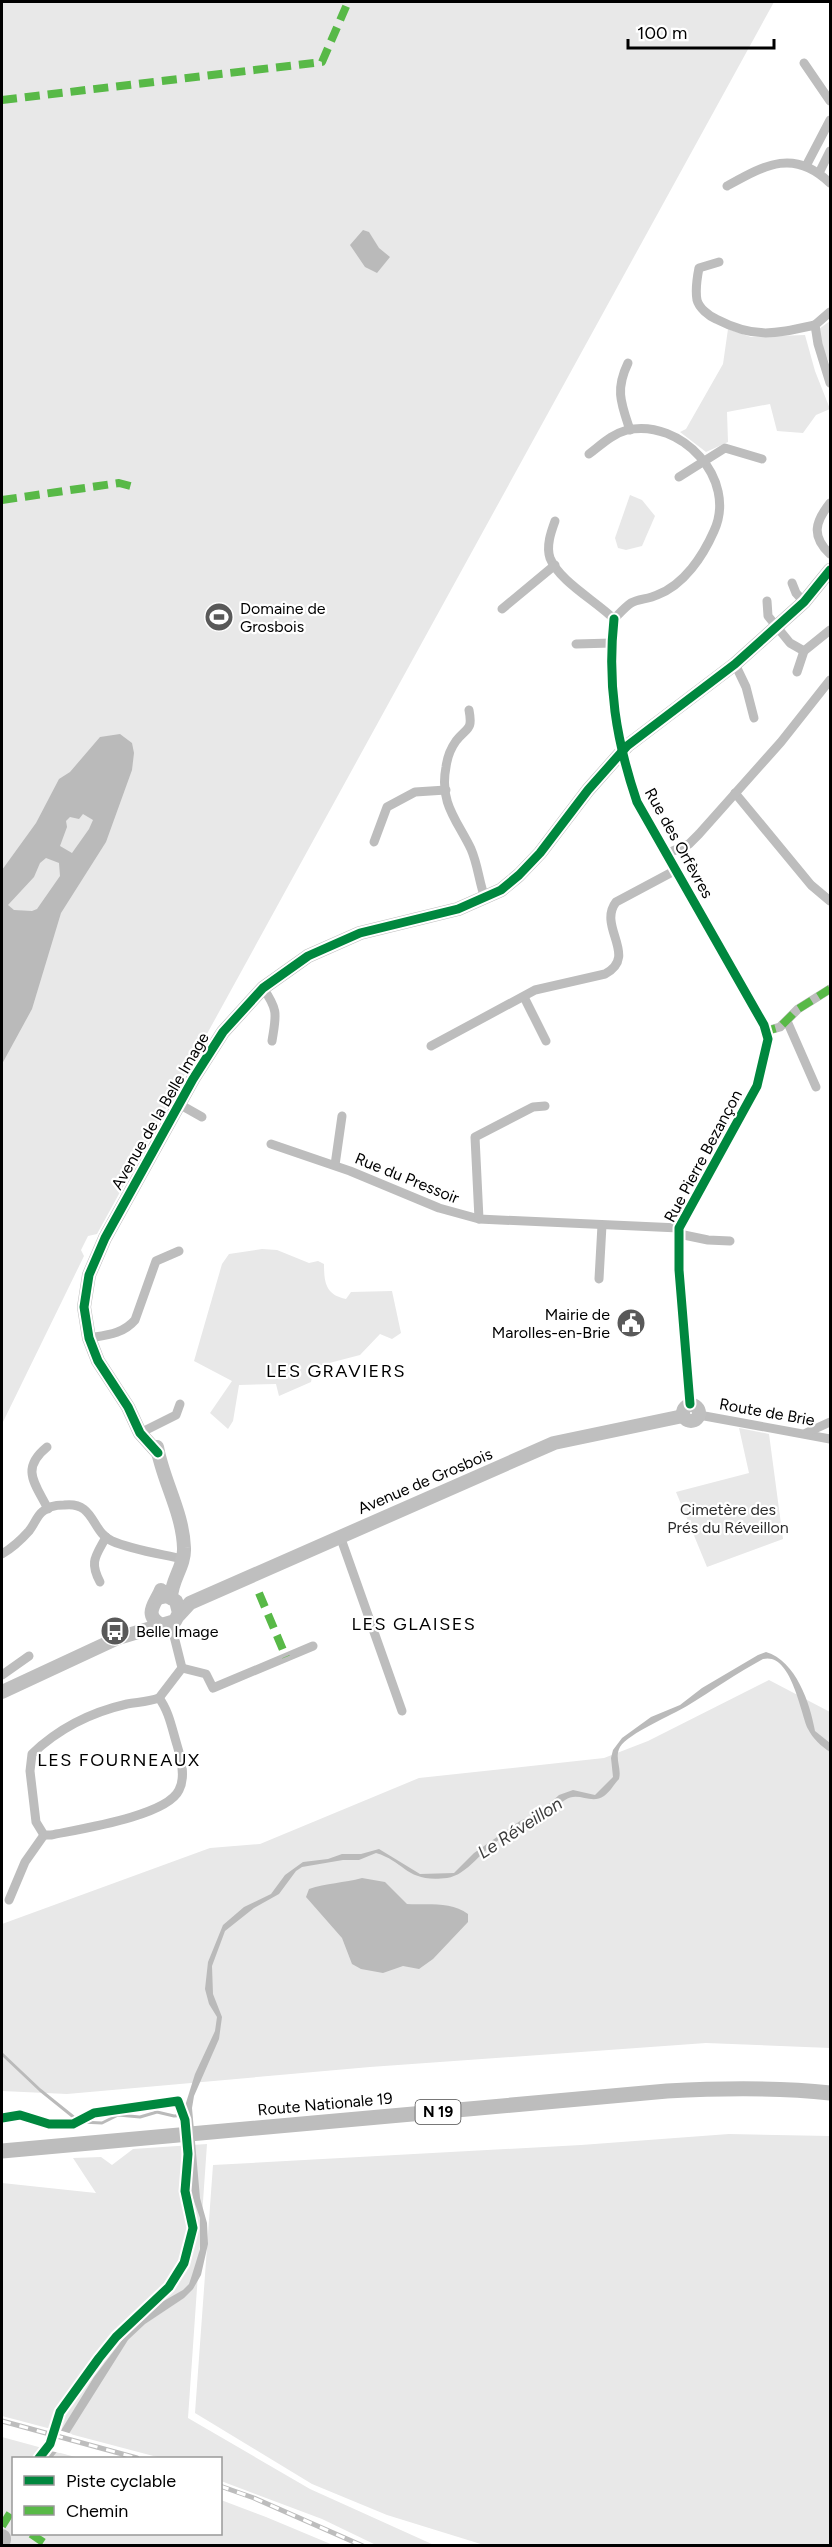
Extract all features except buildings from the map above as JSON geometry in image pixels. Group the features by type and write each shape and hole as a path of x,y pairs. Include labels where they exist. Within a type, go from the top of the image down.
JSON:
{"main road":[{"name":"Route Nationale 19","path":"2,2151 730,2087 796,2089 831,2093"}],"street":[{"path":"804,63 831,101"},
{"path":"806,166 831,120"},
{"path":"819,173 831,151"},
{"path":"727,186 760,167 773,163 790,162 806,166 831,183"},
{"path":"719,262 699,268 696,286 698,302 710,316 748,333 770,334 815,325 831,312"},
{"path":"815,325 818,344 831,383"},
{"path":"628,363 621,376 619,394 630,430"},
{"path":"555,521 549,541 550,556 555,565 614,619 631,603 658,595 672,587 692,568 716,529 719,504 714,476 686,443 668,434 646,428 618,433 589,454"},
{"path":"679,477 725,448 762,459"},
{"path":"831,503 821,515 816,529 822,547 831,554"},
{"path":"502,609 555,565"},
{"name":"Avenue de la Belle Image","path":"172,1614 182,1533 156,1444 144,1430 143,1420 128,1407 98,1361 89,1338 84,1307 89,1275 105,1238 206,1056 223,1032 263,988 308,956 360,933 458,909 501,890 540,853 588,790 638,736 735,664 804,602 831,570"},
{"path":"792,583 796,593 804,602"},
{"path":"767,601 768,616 790,643 804,651"},
{"name":"Rue des Orfèvres","path":"614,619 611,686 623,752 637,802 766,1031"},
{"path":"798,672 804,651 831,630"},
{"path":"576,644 612,643"},
{"path":"735,664 746,687 754,718"},
{"path":"666,854 689,844 779,744 831,680"},
{"path":"469,710 471,722 469,730 456,741 446,768 446,790 454,822 471,849 485,898"},
{"path":"374,842 387,807 415,792 446,790"},
{"path":"735,793 811,885 830,901"},
{"path":"431,1046 542,988 605,974 613,970 619,961 620,952 610,921 611,909 616,902 676,870"},
{"path":"263,988 274,1004 276,1015 272,1041"},
{"path":"766,1031 787,1021 798,1009 831,989"},
{"path":"524,997 546,1041"},
{"path":"787,1021 816,1087"},
{"name":"Rue Pierre Bezançon","path":"691,1412 679,1270 679,1231 757,1086 768,1039 766,1031"},
{"path":"179,1104 202,1117"},
{"path":"479,1219 476,1137 533,1107 545,1106"},
{"path":"335,1166 342,1116"},
{"name":"Rue du Pressoir","path":"271,1144 335,1166 439,1208 479,1219 679,1231 708,1240 730,1241"},
{"path":"599,1279 602,1225"},
{"path":"89,1338 120,1332 129,1327 135,1320 156,1261 179,1251"},
{"path":"144,1430 176,1415 180,1404"},
{"name":"Route de Brie","path":"691,1412 831,1439"},
{"name":"Avenue de Grosbois","path":"2,1692 340,1536 554,1443 691,1412"},
{"path":"806,1433 831,1422"},
{"path":"46,1447 37,1455 31,1469 32,1478 48,1509"},
{"path":"2,1554 30,1530 42,1512 69,1504 91,1515 111,1541 180,1558"},
{"path":"100,1582 93,1569 94,1560 106,1536"},
{"path":"340,1536 402,1711"},
{"name":"Avenue de Grosbois","path":"118,1638 143,1622 151,1612 154,1620 172,1614"},
{"path":"44,1835 36,1822 30,1771 32,1754 44,1742 83,1718 127,1704 159,1698 182,1668 172,1614"},
{"path":"182,1668 206,1674 213,1688 313,1646"},
{"path":"2,1675 29,1656"},
{"path":"44,1835 51,1836 112,1822 160,1808 174,1798 180,1789 182,1779 181,1757 165,1706 159,1698"},
{"path":"9,1900 25,1862 44,1835"}],"green space":[{"name":"Domaine de Grosbois","path":"2,2 774,2 97,1234 88,1236 81,1250 84,1256 2,1424"},
{"path":"830,321 830,364 824,352 819,329"},
{"path":"728,329 751,337 805,335 815,371 830,409 816,415 803,433 777,431 770,404 727,412 728,442 706,452 680,432 686,429 723,364"},
{"path":"630,495 642,500 655,516 642,546 626,550 618,548 615,538"},
{"path":"262,1249 277,1250 309,1263 318,1261 324,1264 328,1287 334,1295 339,1297 346,1299 351,1292 392,1291 401,1333 392,1339 380,1334 360,1355 314,1367 311,1382 279,1396 276,1384 239,1385 233,1421 228,1429 210,1413 232,1381 194,1361 222,1264 229,1254"},
{"name":"Cimetère des Prés du Réveillon","path":"739,1428 769,1434 783,1539 707,1567 676,1492 749,1473"},
{"path":"769,1680 830,1712 830,2048 706,2043 370,2067 67,2094 2,2091 2,1924 210,1848 260,1844 419,1778 604,1758 648,1741"},
{"path":"729,2134 830,2136 830,2545 484,2545 387,2515 312,2484 195,2413 213,2165 581,2145"},
{"path":"207,2144 188,2418 310,2489 434,2545 376,2545 322,2519 222,2481 222,2457 157,2457 2,2416 2,2183 96,2193 73,2158 101,2157 112,2165 133,2149"},
{"path":"2,2437 75,2457 12,2457 12,2535 222,2535 222,2500 333,2545 2,2545"}],"water":[{"path":"363,230 369,232 379,248 390,257 377,273 365,267 350,245"},
{"path":"120,734 132,743 134,753 132,770 106,842 61,913 32,1009 2,1064 2,870 36,823 59,779 70,772 100,737","holes":["83,814 93,820 72,853 60,846 67,827 66,821 70,817 79,819","46,858 59,863 60,876 37,909 14,910 8,905 34,877 40,863"]},
{"name":"Le Réveillon","path":"766,1652 786,1664 800,1684 815,1731 830,1743 830,1752 812,1736 808,1729 798,1697 781,1664 773,1659 763,1659 687,1706 641,1730 625,1742 618,1751 619,1779 604,1796 594,1799 575,1797 565,1800 547,1814 495,1843 455,1876 433,1879 414,1875 376,1853 359,1860 343,1860 302,1867 296,1871 279,1894 254,1908 225,1931 212,1966 213,1994 222,2017 219,2039 194,2096 192,2108 200,2198 207,2223 208,2244 201,2275 193,2289 184,2298 145,2324 128,2340 60,2448 53,2457 45,2457 94,2377 132,2327 153,2307 183,2290 189,2284 200,2249 200,2218 190,2190 192,2175 188,2167 190,2154 185,2106 195,2074 215,2031 217,2017 209,2004 205,1989 208,1962 223,1925 244,1907 271,1894 285,1875 303,1862 328,1859 342,1854 361,1854 379,1849 420,1874 454,1873 474,1853 520,1821 539,1813 559,1795 573,1790 595,1795 613,1777 611,1758 613,1750 622,1738 651,1717 680,1705 702,1688"},
{"path":"362,1878 385,1882 407,1904 439,1904 454,1907 468,1914 468,1922 433,1959 419,1969 403,1966 383,1973 361,1969 352,1964 342,1938 306,1897 309,1889"}],"pier":[{"path":"59,2430 72,2434 60,2453 46,2450"}],"waterway":[{"path":"2,2054 40,2090 76,2119"},
{"path":"81,2122 102,2123 118,2115 140,2117 157,2112 174,2116 187,2115"}],"railway":[{"path":"2,2421 133,2457"},
{"path":"222,2487 254,2498 363,2546"}],"marked path":[{"path":"2,100 322,62 348,2"},
{"path":"2,500 119,483 138,488"},
{"path":"767,1036 766,1031 780,1027 798,1009 830,989"},
{"path":"259,1593 286,1657"},
{"path":"2,2526 12,2510"},
{"path":"32,2535 49,2546"}],"cycle path":[{"path":"158,1453 140,1433 128,1407 98,1361 89,1338 84,1307 89,1275 105,1238 193,1079 223,1032 263,988 308,956 360,933 458,909 501,890 540,853 588,790 627,746 735,664 804,602 830,570"},
{"path":"614,619 612,666 615,712 637,802 764,1025 768,1039 757,1086 679,1228 679,1270 690,1404"},
{"path":"2,2118 20,2115 49,2124 73,2124 94,2113 178,2101 185,2120 188,2154 185,2191 193,2228 184,2263 169,2287 116,2337 99,2358 60,2412 50,2444 40,2457"}],"place":[{"name":"Domaine de Grosbois","path":"219,617"},
{"name":"Mairie de Marolles-en-Brie","path":"631,1323"},
{"name":"Belle Image","path":"115,1631"}],"district":[{"name":"LES GRAVIERS","path":"336,1371"},
{"name":"LES GLAISES","path":"414,1624"},
{"name":"LES FOURNEAUX","path":"119,1760"}]}
